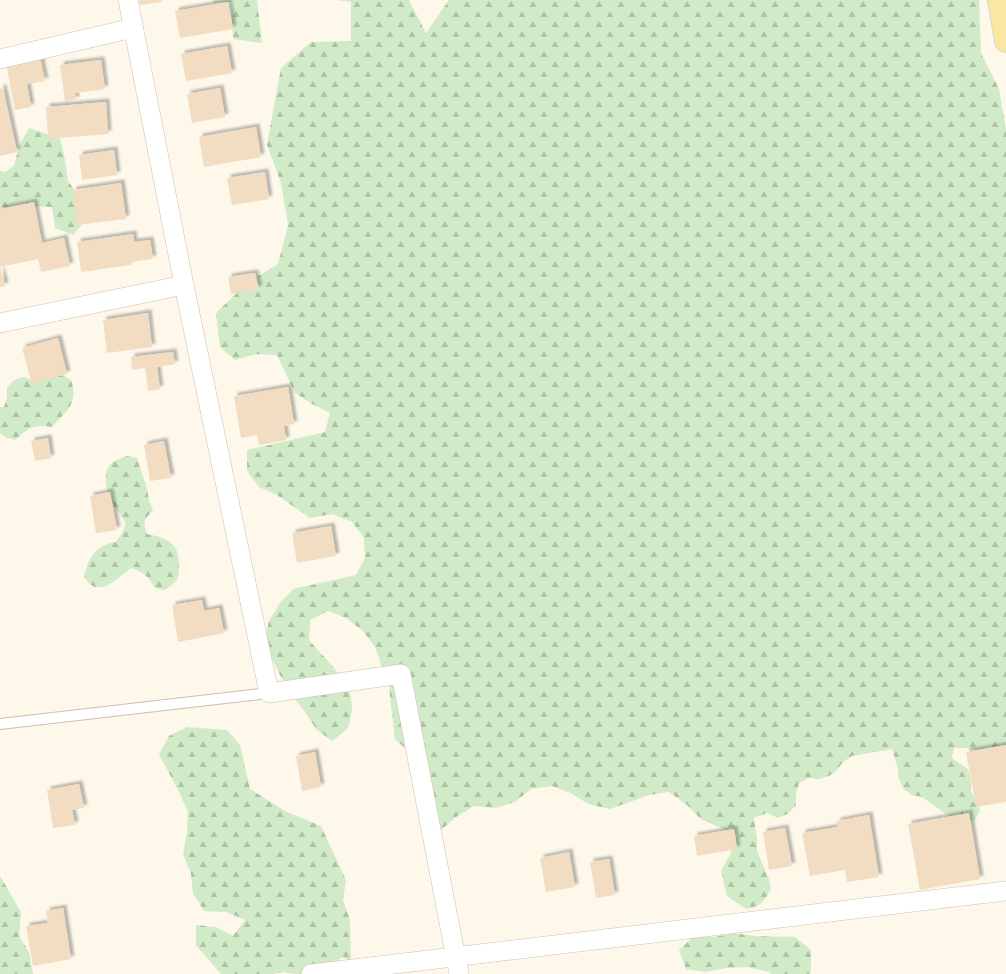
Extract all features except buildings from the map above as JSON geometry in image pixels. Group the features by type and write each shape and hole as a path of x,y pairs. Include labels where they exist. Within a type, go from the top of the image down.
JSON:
{"main road":[{"path":"999,0 1006,41"}],"street":[{"path":"128,0 184,285 269,693 401,674 457,965"},
{"path":"0,59 134,28"},
{"path":"0,323 184,285"},
{"path":"311,974 457,965 1006,891"}],"lane":[{"path":"0,724 269,693"}],"green space":[{"path":"213,0 257,0 262,43 233,39 231,2 213,3"},
{"path":"337,0 409,0 426,33 449,0 979,0 981,53 999,89 1006,129 1006,745 978,750 954,748 952,758 968,769 971,780 971,792 977,800 980,811 975,820 964,824 946,814 922,797 912,795 904,789 899,780 898,769 892,749 852,756 843,762 837,770 829,776 819,779 809,778 799,783 796,794 796,805 789,813 778,818 767,813 754,818 757,851 769,879 771,889 761,903 746,909 727,896 721,871 730,855 737,835 701,819 687,805 669,792 649,795 610,809 588,804 571,793 552,786 531,789 515,802 495,808 474,806 456,817 439,832 420,762 395,739 389,687 375,647 363,631 346,618 328,611 310,620 309,640 332,665 345,684 350,694 352,704 351,715 347,729 332,741 316,729 282,679 264,641 269,621 280,603 293,589 356,575 365,558 364,538 352,522 332,514 310,518 277,495 259,487 247,471 247,450 325,432 330,413 295,393 277,355 256,354 235,360 220,347 216,313 246,284 278,264 288,225 281,183 267,145 281,68 311,42 351,41 351,2"},
{"path":"29,128 60,138 68,181 81,199 87,219 73,235 55,228 52,207 30,206 0,220 0,171 5,172 14,166 19,146"},
{"path":"62,374 71,380 73,388 72,401 66,412 52,427 40,426 31,428 15,440 5,437 0,433 0,407 4,407 7,398 7,388 14,380 23,377 33,380"},
{"path":"127,456 137,458 153,511 147,516 145,521 147,534 165,539 174,546 177,551 179,569 178,577 172,585 165,590 155,588 146,575 131,568 112,582 101,587 91,585 84,577 88,564 94,554 103,546 116,542 126,523 110,499 106,487 106,473 112,463"},
{"path":"187,727 227,730 240,745 250,789 285,811 321,826 346,880 343,900 350,920 351,961 342,957 325,971 313,974 295,974 284,972 273,974 221,974 196,945 196,925 216,927 233,936 245,920 226,912 204,911 193,893 191,874 183,854 187,832 188,812 159,754 169,736"},
{"path":"0,876 21,912 19,936 29,952 33,974 0,974"},
{"path":"733,933 755,936 795,937 811,950 810,974 771,974 769,972 748,967 726,968 706,972 686,969 679,950 693,937 714,937"}]}
